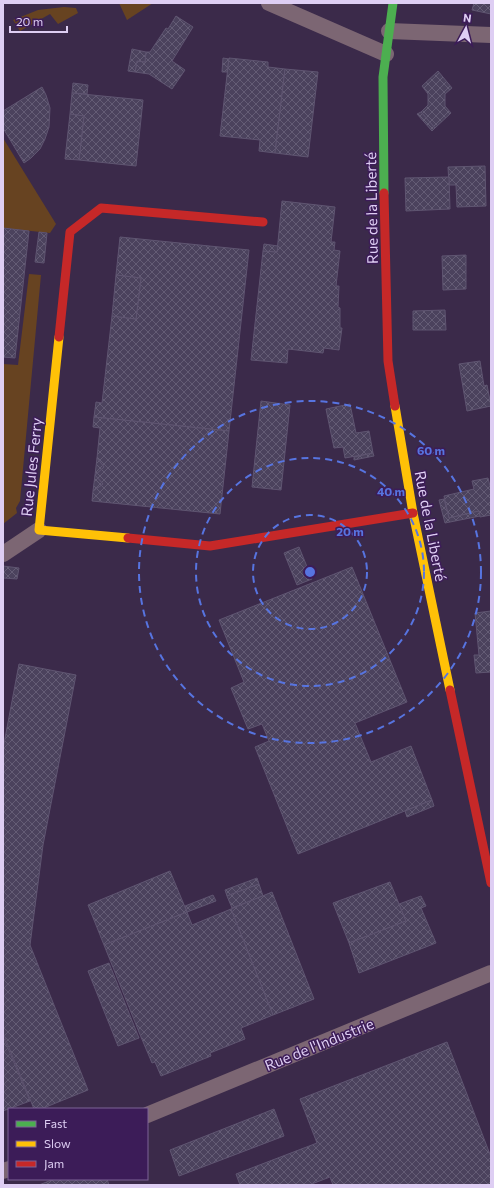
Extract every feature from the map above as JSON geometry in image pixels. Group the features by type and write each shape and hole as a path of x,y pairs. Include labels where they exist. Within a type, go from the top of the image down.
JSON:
{"street":[{"path":"269,3 386,54"},
{"name":"Rue de la Liberté","path":"393,3 383,77 384,204 388,361 413,513 491,883"},
{"path":"390,31 491,35"},
{"name":"Rue Jules Ferry","path":"263,222 102,208 70,232 38,530 210,546 413,513"},
{"path":"3,554 38,530"},
{"name":"Rue de l'Industrie","path":"148,1116 491,973"}],"shaded area":[{"path":"119,3 153,3 127,20"},
{"path":"64,7 76,8 78,13 58,24 50,14 20,31 13,20 38,10"},
{"path":"3,138 56,224 50,233 3,228"},
{"path":"29,274 41,275 20,501 16,508 17,513 3,524 3,364 18,365"}],"building":[{"path":"474,3 491,3 491,14 472,10"},
{"path":"176,16 193,27 172,61 185,70 172,89 149,74 135,72 137,61 145,62 146,52 150,52"},
{"path":"132,49 146,52 145,62 137,61 135,72 128,71"},
{"path":"223,58 229,59 227,72 222,72"},
{"path":"229,58 268,62 268,67 285,69 275,153 259,151 260,140 220,136"},
{"path":"285,69 318,72 308,157 275,153"},
{"path":"438,71 452,88 445,94 445,106 451,113 435,128 421,112 428,105 428,94 422,86"},
{"path":"73,83 88,85 87,94 72,93"},
{"path":"42,87 50,108 49,127 40,149 24,163 3,128 3,111"},
{"path":"72,93 143,100 136,166 79,160 84,116 70,114"},
{"path":"421,112 435,128 432,131 417,114"},
{"path":"70,114 84,116 79,160 65,159"},
{"path":"485,166 486,206 457,207 456,185 449,185 448,167"},
{"path":"449,177 450,209 406,211 405,178"},
{"path":"282,201 335,207 331,242 335,242 334,250 340,251 336,286 339,286 338,307 340,308 340,328 342,328 339,350 324,348 323,353 288,349 287,363 251,360 263,251 277,252"},
{"path":"3,228 29,231 15,358 3,357"},
{"path":"39,232 47,233 44,263 35,262"},
{"path":"120,237 249,250 229,431 94,417 96,402 102,403 112,316 136,319 141,278 116,275"},
{"path":"264,244 278,246 277,252 263,251"},
{"path":"466,255 466,289 443,290 442,256"},
{"path":"116,275 141,278 136,319 112,316"},
{"path":"445,310 446,330 413,330 413,311"},
{"path":"480,361 484,386 487,385 491,406 467,411 459,364"},
{"path":"261,401 290,405 281,490 252,487"},
{"path":"350,404 356,433 369,431 373,453 345,458 343,447 334,448 326,409"},
{"path":"94,417 229,431 220,514 92,501 93,491 103,484 95,475 104,467 97,458 100,428 93,427"},
{"path":"373,453 374,456 354,460 354,457"},
{"path":"97,458 104,467 95,475"},
{"path":"95,475 103,484 93,491"},
{"path":"488,478 491,490 491,515 480,517 479,511 449,518 444,496 474,489 472,481"},
{"path":"444,499 449,518 479,511 480,516 445,523 439,500"},
{"path":"299,547 312,579 297,585 284,553"},
{"path":"3,566 19,568 17,579 3,578"},
{"path":"352,567 407,702 355,723 371,762 411,746 432,800 298,854 255,747 269,741 262,724 248,729 231,688 244,682 219,620"},
{"path":"491,611 491,672 476,673 474,655 479,655 475,613"},
{"path":"19,664 76,675 43,845 30,945 88,1090 43,1108 34,1108 3,1033 3,749"},
{"path":"432,800 434,806 407,817 405,811"},
{"path":"170,871 187,912 104,945 88,905"},
{"path":"257,878 259,884 227,896 225,890"},
{"path":"390,882 406,921 349,943 333,903"},
{"path":"259,884 263,896 232,908 227,896"},
{"path":"272,892 314,999 273,1015 231,909"},
{"path":"213,895 216,901 187,912 185,906"},
{"path":"421,896 426,906 421,908 436,943 359,973 349,943 406,921 399,904"},
{"path":"231,909 273,1015 241,1028 245,1039 210,1053 211,1056 161,1076 155,1062 152,1063 104,945 187,912 192,925"},
{"path":"109,963 139,1038 118,1046 88,971"},
{"path":"3,1036 30,1101 3,1111"},
{"path":"447,1042 491,1157 491,1185 333,1185 330,1177 309,1185 240,1185 236,1174 317,1143 300,1099"},
{"path":"274,1109 284,1136 179,1176 170,1150"},
{"path":"52,1180 107,1180 109,1185 39,1185"}],"traffic: fast":[{"path":"384,193 383,77 393,3"}],"traffic: slow":[{"path":"59,337 39,530 128,538"},
{"path":"395,406 413,513 450,690"}],"traffic: jam":[{"path":"384,193 388,361 395,406"},
{"path":"59,337 70,232 101,208 263,222"},
{"path":"128,538 210,546 413,513"},
{"path":"450,690 491,883"}]}
